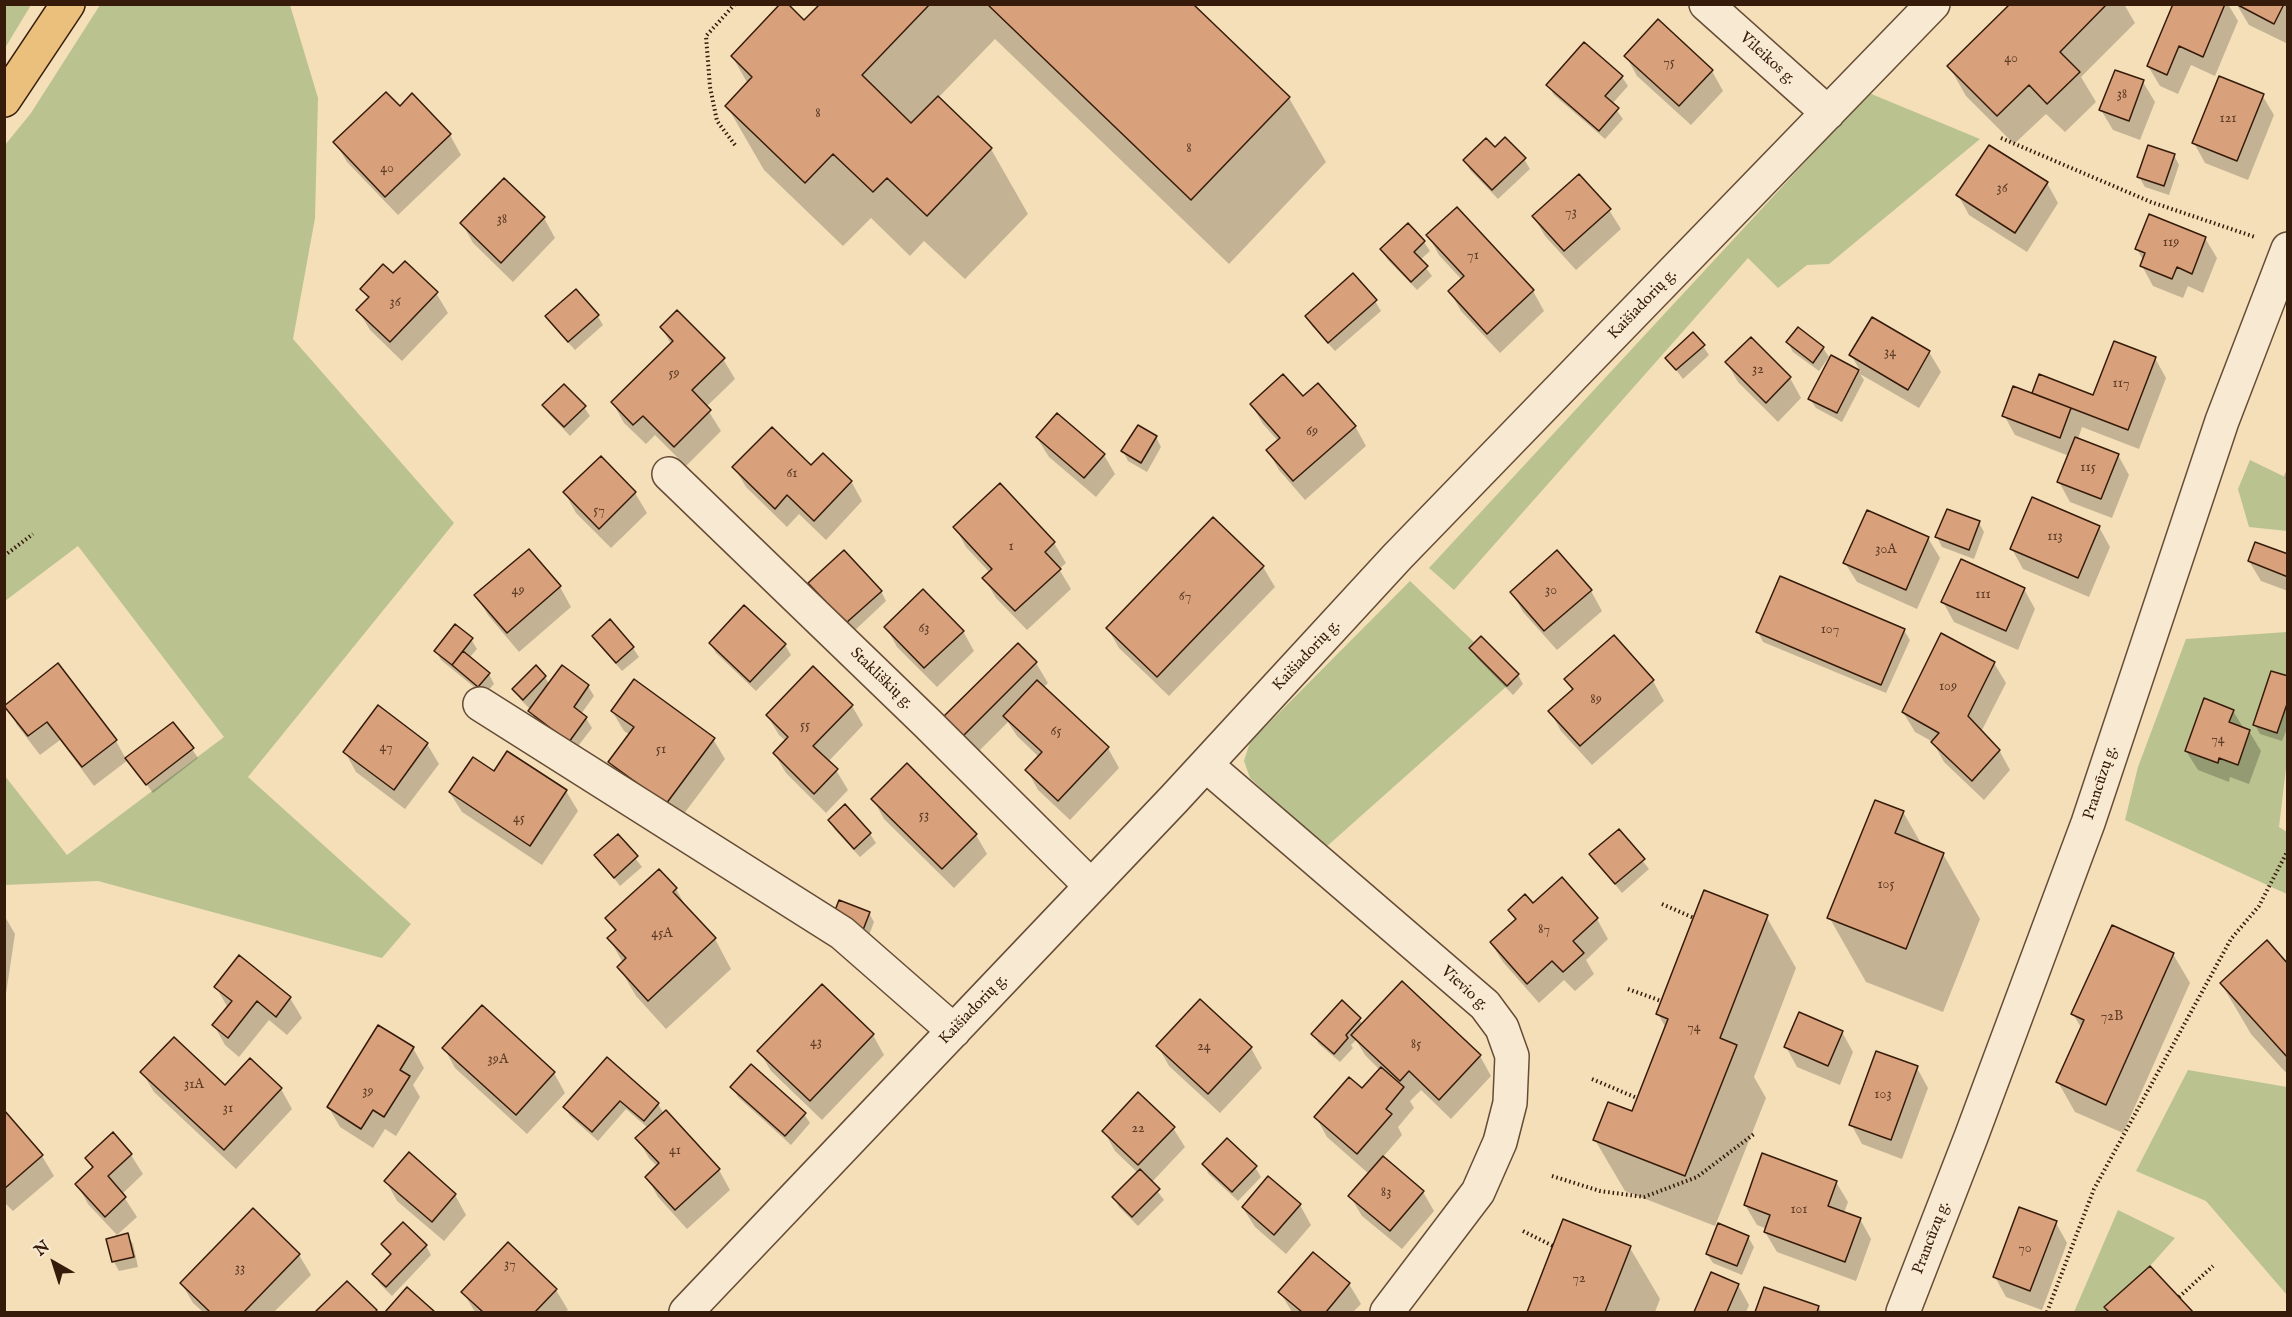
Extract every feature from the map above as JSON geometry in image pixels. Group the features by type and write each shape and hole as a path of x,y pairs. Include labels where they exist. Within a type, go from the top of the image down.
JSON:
{"main road":[{"path":"4,100 68,4"}],"street":[{"name":"Vileikos g.","path":"1706,4 1828,113"},
{"name":"Kaišiadorių g.","path":"686,1312 1206,765 1398,556 1933,4"},
{"name":"Prancūzų g.","path":"1903,1312 2088,823 2222,421 2276,245"},
{"name":"Stakliškių g.","path":"669,474 927,723 1091,886"},
{"path":"480,704 842,933 954,1031"},
{"name":"Vievio g.","path":"1206,765 1485,1005 1502,1028 1512,1056 1510,1103 1500,1142 1478,1192 1387,1312"}],"path":[{"path":"735,4 706,36 710,87 717,121 735,145"},
{"path":"2001,138 2151,202 2276,245"},
{"path":"4,556 33,534"},
{"path":"2047,1312 2094,1189 2231,939 2259,906 2288,850"},
{"path":"1662,904 1694,918"},
{"path":"1628,989 1661,1001"},
{"path":"1592,1078 1637,1098"},
{"path":"1552,1176 1600,1191 1644,1197 1697,1177 1754,1134"},
{"path":"1523,1231 1553,1246"},
{"path":"2179,1297 2214,1266"}],"green space":[{"path":"4,5 31,5 5,48"},
{"path":"100,5 290,5 318,98 315,218 293,339 454,523 248,777 411,924 382,958 98,881 5,885 5,776 67,855 224,737 78,546 5,601 5,145 31,113"},
{"path":"1869,93 1980,139 1829,264 1807,265 1778,288 1748,258 1454,590 1429,568"},
{"path":"2250,460 2287,478 2287,531 2249,527 2238,489"},
{"path":"1410,581 1475,643 1470,649 1507,686 1325,848 1250,778 1244,761 1250,742"},
{"path":"2287,632 2288,751 2279,827 2287,832 2287,894 2125,820 2138,767 2186,639"},
{"path":"2188,1070 2287,1087 2287,1295 2206,1201 2136,1171"},
{"path":"2118,1210 2175,1238 2150,1266 2105,1307 2109,1312 2074,1312"}],"building":[{"path":"780,4 788,4 804,20 820,4 930,4 862,75 911,123 938,96 992,148 927,216 887,178 873,192 833,154 805,183 725,106 752,77 731,56"},
{"path":"987,4 1193,4 1290,97 1191,200"},
{"path":"2010,4 2107,4 2060,52 2080,72 2047,104 2029,85 1997,116 1947,66"},
{"path":"2173,4 2225,4 2203,57 2179,46 2167,75 2147,66"},
{"path":"2236,4 2284,4 2274,24"},
{"path":"1658,19 1713,70 1679,106 1624,56"},
{"path":"1584,42 1623,76 1605,96 1619,108 1599,131 1546,85"},
{"path":"2115,70 2144,80 2129,121 2099,110"},
{"path":"2219,76 2264,94 2237,161 2192,143"},
{"path":"386,92 400,106 412,93 451,134 385,197 333,142"},
{"path":"1505,137 1526,158 1492,190 1463,160 1486,138 1495,147"},
{"path":"1989,145 2048,182 2015,233 1956,195"},
{"path":"2148,145 2175,154 2164,186 2137,177"},
{"path":"1579,174 1611,209 1564,251 1532,216"},
{"path":"504,178 545,217 501,263 460,223"},
{"path":"1457,207 1534,290 1487,334 1448,291 1464,276 1426,235"},
{"path":"2149,214 2206,237 2192,274 2177,267 2172,279 2140,266 2145,253 2135,249"},
{"path":"1408,223 1425,241 1414,252 1428,266 1411,282 1380,249"},
{"path":"405,261 438,292 390,342 356,310 369,297 360,289 383,264 393,273"},
{"path":"1353,273 1377,300 1328,343 1305,316"},
{"path":"576,289 599,315 568,342 545,316"},
{"path":"677,310 725,358 692,390 711,410 674,447 643,416 633,425 611,402 673,341 660,327"},
{"path":"1872,317 1930,351 1908,390 1849,355"},
{"path":"1798,327 1824,347 1813,363 1786,342"},
{"path":"1693,332 1705,345 1676,370 1665,358"},
{"path":"1751,337 1791,377 1766,403 1725,362"},
{"path":"2114,341 2156,357 2128,430 2032,393 2039,374 2093,395"},
{"path":"1831,355 1859,370 1837,413 1808,399"},
{"path":"1283,374 1303,396 1318,383 1356,426 1293,481 1266,450 1280,438 1250,404"},
{"path":"564,384 586,406 564,427 542,405"},
{"path":"2013,386 2071,408 2060,438 2002,416"},
{"path":"1057,413 1105,454 1084,478 1036,437"},
{"path":"1138,425 1157,436 1141,463 1121,451"},
{"path":"772,427 811,465 823,453 852,481 814,521 787,495 775,509 732,467"},
{"path":"2075,437 2119,454 2101,499 2057,482"},
{"path":"601,456 636,492 599,529 563,492"},
{"path":"1000,483 1055,542 1045,552 1061,569 1015,611 982,578 992,569 953,527"},
{"path":"2032,497 2100,526 2078,578 2010,549"},
{"path":"1947,509 1980,521 1969,550 1935,537"},
{"path":"1867,510 1929,537 1906,590 1843,563"},
{"path":"1213,517 1264,566 1157,677 1106,628"},
{"path":"2255,542 2288,554 2288,577 2248,561"},
{"path":"529,549 561,586 507,633 474,595"},
{"path":"844,550 882,591 846,623 808,583"},
{"path":"1557,550 1592,590 1544,631 1510,592"},
{"path":"1961,559 2025,588 2006,631 1941,602"},
{"path":"1780,576 1905,629 1881,685 1756,632"},
{"path":"923,589 964,631 924,668 884,627"},
{"path":"744,605 786,644 750,682 709,643"},
{"path":"610,619 634,647 616,663 592,636"},
{"path":"455,624 473,638 452,665 434,651"},
{"path":"1941,633 1995,662 1968,716 2000,750 1972,781 1931,742 1939,733 1902,712"},
{"path":"1614,635 1654,680 1580,746 1548,711 1573,689 1564,679"},
{"path":"1481,636 1519,674 1507,686 1469,648"},
{"path":"1018,643 1037,662 961,738 941,719"},
{"path":"463,651 490,673 478,687 452,665"},
{"path":"58,663 117,740 82,767 47,722 28,736 4,706"},
{"path":"536,665 546,676 523,700 512,689"},
{"path":"562,665 589,685 574,707 587,717 569,742 528,711"},
{"path":"813,666 853,705 813,746 838,769 814,794 773,753 788,737 766,715"},
{"path":"2271,671 2288,676 2288,701 2277,733 2253,725"},
{"path":"634,679 715,738 666,804 608,762 634,727 611,711"},
{"path":"1037,680 1109,747 1058,801 1025,770 1042,752 1003,716"},
{"path":"2204,698 2234,710 2229,722 2250,730 2238,765 2219,758 2218,763 2185,751"},
{"path":"378,705 428,743 394,790 343,752"},
{"path":"173,722 194,748 146,785 125,758"},
{"path":"507,751 567,790 530,846 449,792 473,757 494,771"},
{"path":"907,763 977,834 942,869 871,799"},
{"path":"1875,800 1904,811 1895,833 1944,853 1906,949 1827,918"},
{"path":"845,804 871,833 854,849 828,820"},
{"path":"1619,829 1645,859 1615,884 1589,854"},
{"path":"618,834 638,856 614,878 594,855"},
{"path":"659,869 677,888 673,892 716,938 648,1001 617,967 626,958 607,938 616,930 605,918"},
{"path":"1562,877 1598,918 1573,941 1584,953 1563,972 1552,961 1527,984 1490,942 1516,919 1508,910 1525,894 1533,903"},
{"path":"1704,890 1768,915 1720,1038 1737,1045 1685,1176 1593,1140 1608,1102 1632,1111 1668,1019 1656,1014"},
{"path":"839,900 870,912 863,930 832,918"},
{"path":"2112,925 2174,953 2106,1105 2056,1082 2084,1020 2071,1014"},
{"path":"2267,940 2288,964 2288,1058 2220,983"},
{"path":"239,955 291,997 276,1017 257,1001 228,1038 212,1025 232,1001 214,987"},
{"path":"1402,981 1481,1055 1439,1100 1409,1071 1400,1081 1351,1035"},
{"path":"822,984 874,1034 810,1101 757,1051"},
{"path":"1200,999 1252,1047 1208,1094 1156,1046"},
{"path":"1342,1000 1361,1018 1346,1035 1348,1038 1334,1054 1311,1034"},
{"path":"482,1005 555,1072 516,1115 442,1048"},
{"path":"1799,1012 1843,1031 1828,1066 1784,1047"},
{"path":"378,1025 414,1047 400,1070 410,1076 384,1117 373,1110 361,1129 327,1107"},
{"path":"174,1037 225,1085 250,1058 282,1088 224,1150 140,1072"},
{"path":"1876,1051 1918,1066 1891,1140 1849,1125"},
{"path":"607,1057 659,1103 644,1121 620,1101 592,1132 563,1107"},
{"path":"751,1064 806,1113 785,1136 730,1087"},
{"path":"1381,1067 1404,1087 1386,1109 1392,1114 1357,1154 1314,1117 1349,1077 1362,1088"},
{"path":"1138,1092 1175,1127 1138,1165 1102,1131"},
{"path":"4,1110 43,1155 4,1189"},
{"path":"666,1110 720,1169 675,1210 645,1177 659,1163 635,1138"},
{"path":"113,1132 132,1154 108,1176 126,1197 105,1217 75,1184 93,1167 85,1158"},
{"path":"1227,1138 1257,1166 1232,1192 1202,1164"},
{"path":"409,1152 456,1194 432,1222 384,1181"},
{"path":"1762,1153 1837,1181 1828,1206 1861,1218 1845,1262 1764,1232 1770,1215 1744,1205"},
{"path":"1383,1156 1424,1191 1390,1231 1348,1196"},
{"path":"1140,1169 1160,1189 1132,1217 1112,1197"},
{"path":"1268,1176 1301,1204 1274,1235 1242,1207"},
{"path":"2019,1207 2057,1221 2030,1291 1993,1277"},
{"path":"253,1208 300,1254 244,1312 210,1312 180,1283"},
{"path":"1563,1219 1631,1246 1605,1312 1527,1312"},
{"path":"403,1222 427,1245 386,1287 372,1274 391,1254 381,1244"},
{"path":"1718,1223 1749,1236 1737,1266 1706,1254"},
{"path":"128,1233 134,1257 112,1262 106,1239"},
{"path":"508,1242 557,1289 535,1312 483,1312 461,1292"},
{"path":"1313,1252 1350,1283 1326,1312 1302,1312 1278,1292"},
{"path":"2150,1266 2193,1312 2109,1312 2104,1307"},
{"path":"1711,1272 1739,1284 1727,1312 1694,1312"},
{"path":"347,1281 377,1310 375,1312 315,1312"},
{"path":"407,1287 435,1312 385,1312"},
{"path":"1764,1287 1819,1306 1817,1312 1755,1312"}]}
